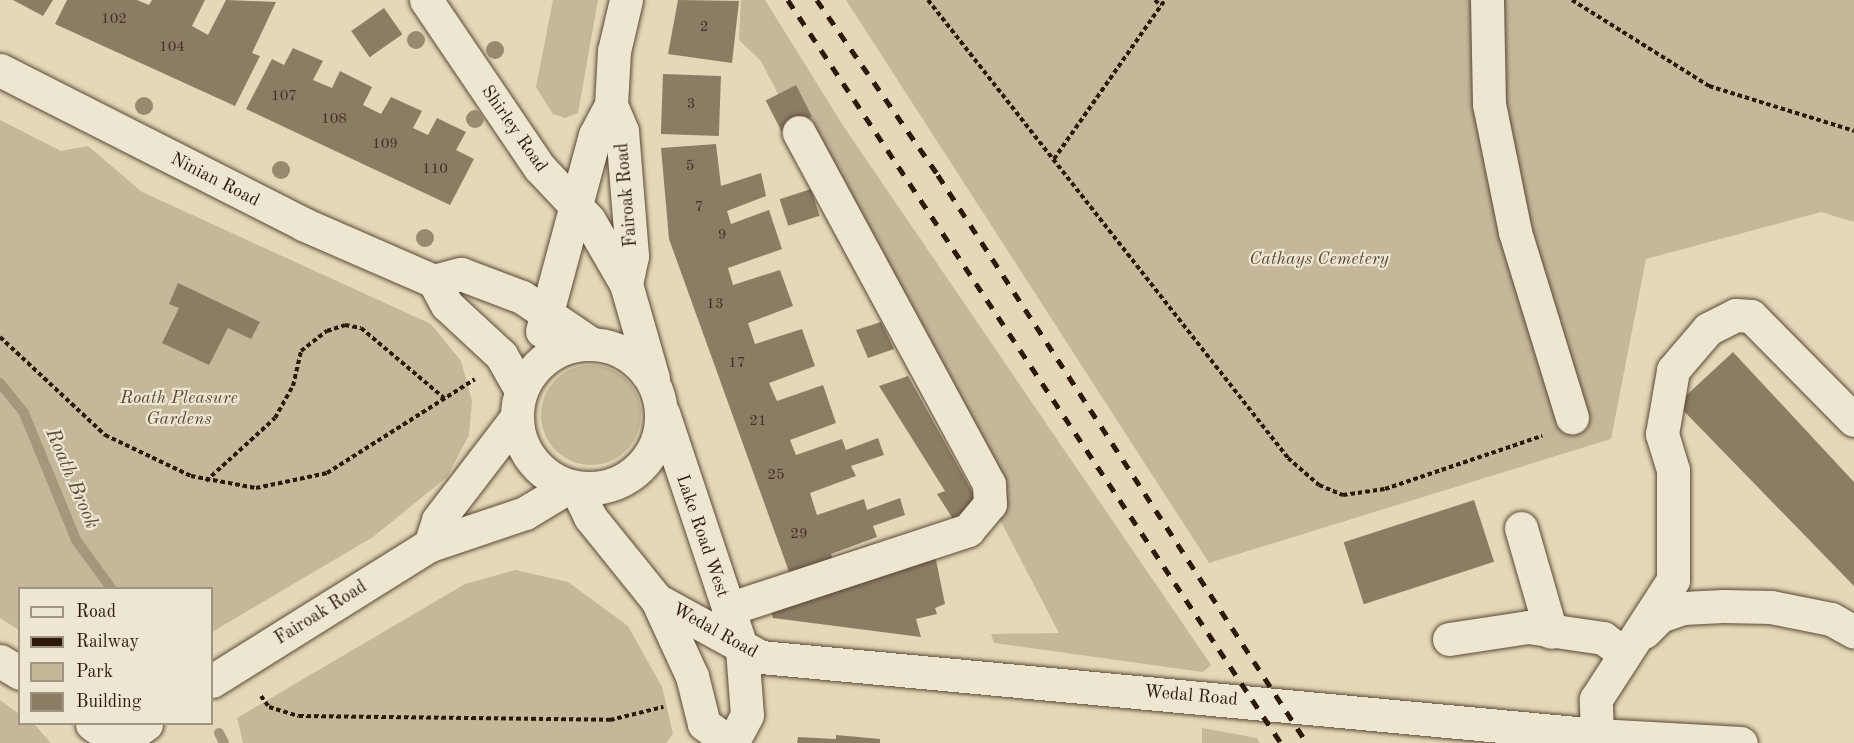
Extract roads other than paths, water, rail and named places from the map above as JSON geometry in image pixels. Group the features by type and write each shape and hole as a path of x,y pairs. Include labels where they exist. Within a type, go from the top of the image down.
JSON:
{"street":[{"name":"Shirley Road","path":"426,0 538,167 578,206 612,252 626,284"},
{"name":"Fairoak Road","path":"430,545 438,520 525,391 546,311 578,206 595,135 611,105 614,51 626,0"},
{"path":"1487,0 1489,104 1515,232 1572,417"},
{"name":"Ninian Road","path":"0,69 303,224 434,280"},
{"name":"Fairoak Road","path":"611,105 622,131 632,256 626,284 658,394"},
{"path":"728,609 969,530 990,504 989,484 799,132"},
{"path":"461,274 546,311 590,343 627,354 658,394 661,422 642,465 622,480 573,487 554,479 527,454 525,391 501,355 447,305 434,280 461,274"},
{"path":"1597,735 1596,699 1673,580 1676,524 1673,471 1662,434 1665,397 1673,370 1708,329 1736,315 1751,316 1854,420"},
{"path":"525,391 566,347 590,343"},
{"name":"Lake Road West","path":"573,487 590,517 657,600 692,676 704,724 731,743 747,715 742,649 658,394"},
{"name":"Fairoak Road","path":"213,680 430,545 456,541 525,513 573,487"},
{"path":"1521,528 1551,632"},
{"name":"Wedal Road","path":"657,600 742,649 761,657 1597,735 1741,743"},
{"path":"1624,653 1660,616 1683,608 1771,607 1830,619 1854,632"},
{"path":"1449,639 1528,627 1603,638 1624,653"},
{"path":"0,661 18,673"},
{"path":"95,725 120,743 143,725"}],"waterway":[{"name":"Roath Brook","path":"0,383 24,413 76,540 110,587"},
{"name":"Roath Brook","path":"219,733 224,743"}],"railway":[{"path":"788,0 1281,743"},
{"path":"817,0 938,175 1307,743"}],"park label":[{"name":"Cathays Cemetery","path":"1319,259"},
{"name":"Roath Pleasure Gardens","path":"179,409"}]}
